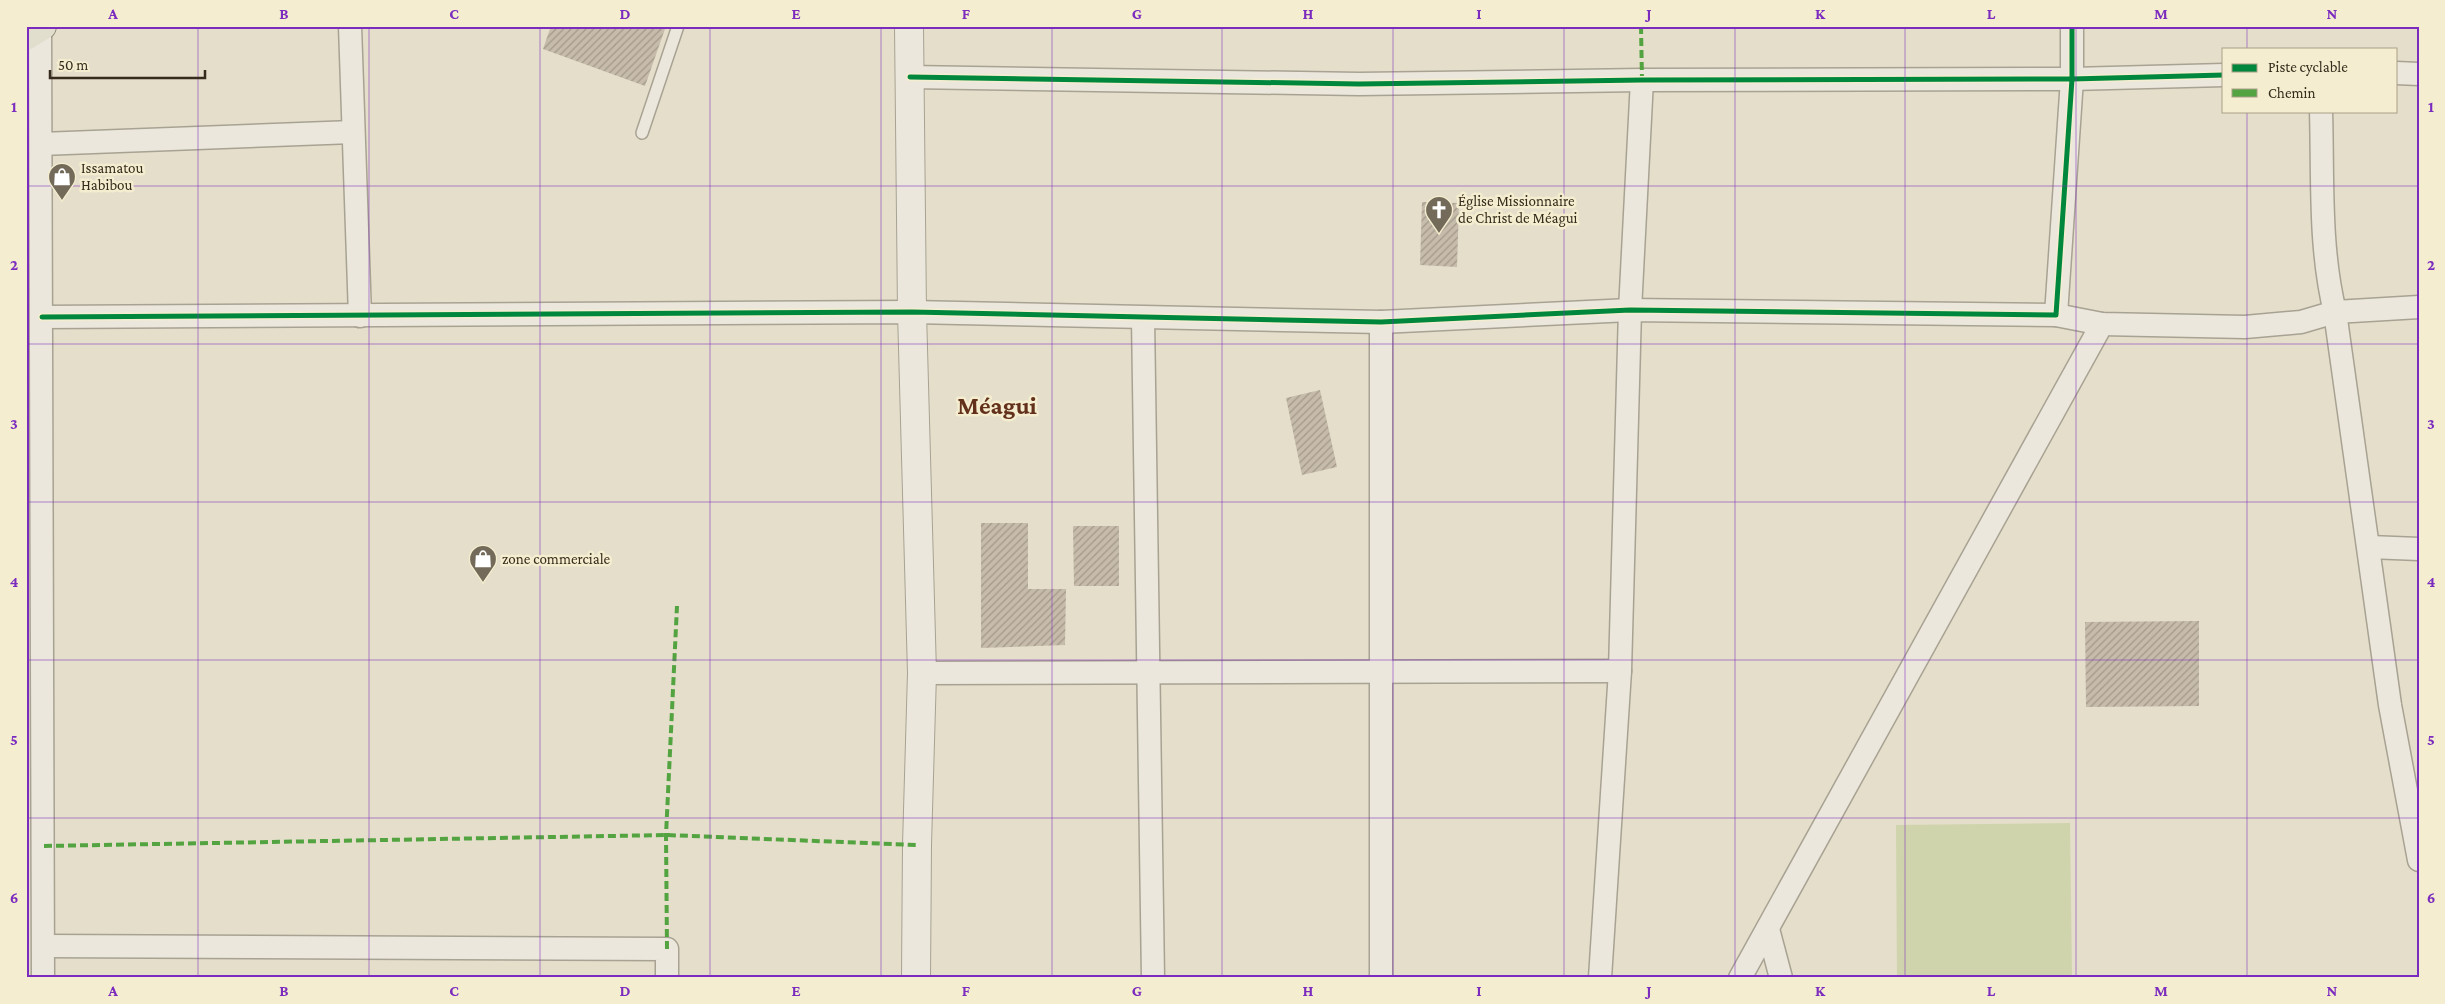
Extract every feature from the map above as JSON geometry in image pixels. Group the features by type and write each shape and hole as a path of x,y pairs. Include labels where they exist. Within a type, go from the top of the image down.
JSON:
{"street":[{"path":"350,26 360,316"},
{"path":"909,26 912,312 922,672 917,845 916,978"},
{"path":"2056,315 2072,79 2072,26"},
{"path":"36,30 41,144 42,317 34,435 34,657 44,946 43,978"},
{"path":"2398,73 2419,74"},
{"path":"910,77 1358,84 1642,80 2072,79 2222,75"},
{"path":"1600,978 1620,671 1630,310 1642,80"},
{"path":"2321,112 2326,267 2335,312 2390,705 2419,860"},
{"path":"41,144 353,132"},
{"path":"42,317 912,312 1381,322 1630,310 2056,315 2102,324 2254,326 2301,322 2335,312 2419,307"},
{"path":"1143,318 1153,978"},
{"path":"1381,322 1381,978"},
{"path":"1740,978 2102,324"},
{"path":"2369,547 2419,549"},
{"path":"922,672 1620,671"},
{"path":"1768,929 1781,978"},
{"path":"44,946 668,949 668,978"}],"lane":[{"path":"642,133 678,26"}],"green space":[{"path":"2070,823 2072,978 1897,978 1896,825"}],"building":[{"path":"551,26 666,26 645,86 543,49"},
{"name":"Église Missionnaire de Christ de Méagui","path":"1422,202 1459,203 1457,267 1420,265"},
{"path":"1320,390 1337,467 1302,475 1286,398"},
{"path":"981,523 1028,523 1028,589 1066,589 1065,645 981,648"},
{"path":"1073,526 1119,526 1119,586 1074,586"},
{"path":"2199,621 2199,706 2086,707 2085,622"}],"marked path":[{"path":"1641,26 1642,80"},
{"path":"667,949 666,835 677,606"},
{"path":"44,846 666,835 917,845"}],"cycle path":[{"path":"42,317 912,312 1381,322 1630,310 2056,315 2072,79 2072,26"},
{"path":"910,77 1359,84 1642,80 2072,79 2222,75"}],"place":[{"name":"Issamatou Habibou","path":"62,201"},
{"name":"Église Missionnaire de Christ de Méagui","path":"1439,234"},
{"name":"zone commerciale","path":"483,583"}],"district":[{"name":"Méagui","path":"997,405"}]}
